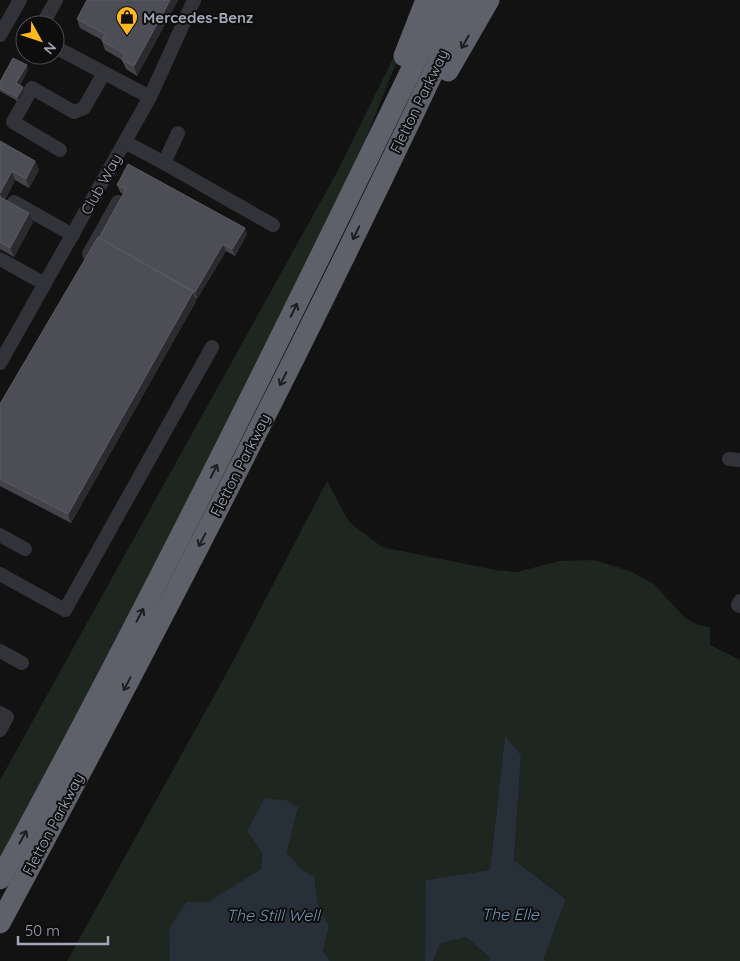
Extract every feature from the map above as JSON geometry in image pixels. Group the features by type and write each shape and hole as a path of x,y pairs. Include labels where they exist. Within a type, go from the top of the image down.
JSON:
{"highway":[{"path":"347,204 426,0"},
{"name":"Fletton Parkway","path":"0,879 194,513 347,204 445,0"},
{"name":"Fletton Parkway","path":"0,922 207,530 366,212 468,0"},
{"path":"366,212 489,0"}],"street":[{"path":"0,35 20,0"},
{"path":"48,15 56,0"},
{"name":"Club Way","path":"0,364 150,97 194,0"},
{"path":"65,53 150,97"},
{"path":"60,150 13,122 32,88 74,112 84,108 104,73"},
{"path":"164,163 178,133"},
{"path":"125,142 273,224"},
{"path":"14,202 73,234"},
{"path":"84,263 118,202"},
{"path":"0,259 45,284"},
{"path":"0,574 64,610 212,347"},
{"path":"0,535 25,549"},
{"path":"740,601 738,604 740,606"},
{"path":"0,651 22,663"},
{"path":"0,713 7,717 0,730"}],"shaded area":[{"path":"419,6 352,173 254,377 0,864 0,780 337,172"},
{"path":"327,481 349,522 382,547 495,570 517,572 559,561 594,560 630,571 654,584 684,617 698,625 710,627 710,645 740,660 740,961 545,961 544,958 566,899 514,860 521,755 505,737 490,870 427,880 425,961 330,961 323,951 329,926 317,902 315,879 299,867 287,852 297,807 262,852 261,869 169,929 170,961 67,961 230,667"},
{"path":"466,937 490,958 489,961 433,961 440,944"}],"water":[{"name":"The Elle","path":"505,736 521,755 514,860 566,899 544,958 545,961 489,961 490,958 466,937 440,944 433,961 425,961 426,880 490,870"},
{"name":"The Still Well","path":"265,798 286,800 298,807 287,852 299,867 315,878 317,902 329,926 323,951 330,961 170,961 169,929 186,902 208,902 261,869 262,852 247,831"}],"building":[{"name":"Mercedes-Benz","path":"87,0 170,0 134,66 122,60 125,54 102,41 105,34 77,19"},
{"path":"13,58 15,59 15,65 27,65 16,83 23,87 17,97 0,88 0,82"},
{"path":"0,141 35,161 26,179 12,171 0,193"},
{"path":"128,164 245,228 232,249 223,244 195,292 99,238 126,189 117,185"},
{"path":"0,197 29,213 10,248 0,242"},
{"path":"98,237 193,292 68,514 0,479 0,404"}],"place":[{"name":"Mercedes-Benz","path":"127,36"}]}
